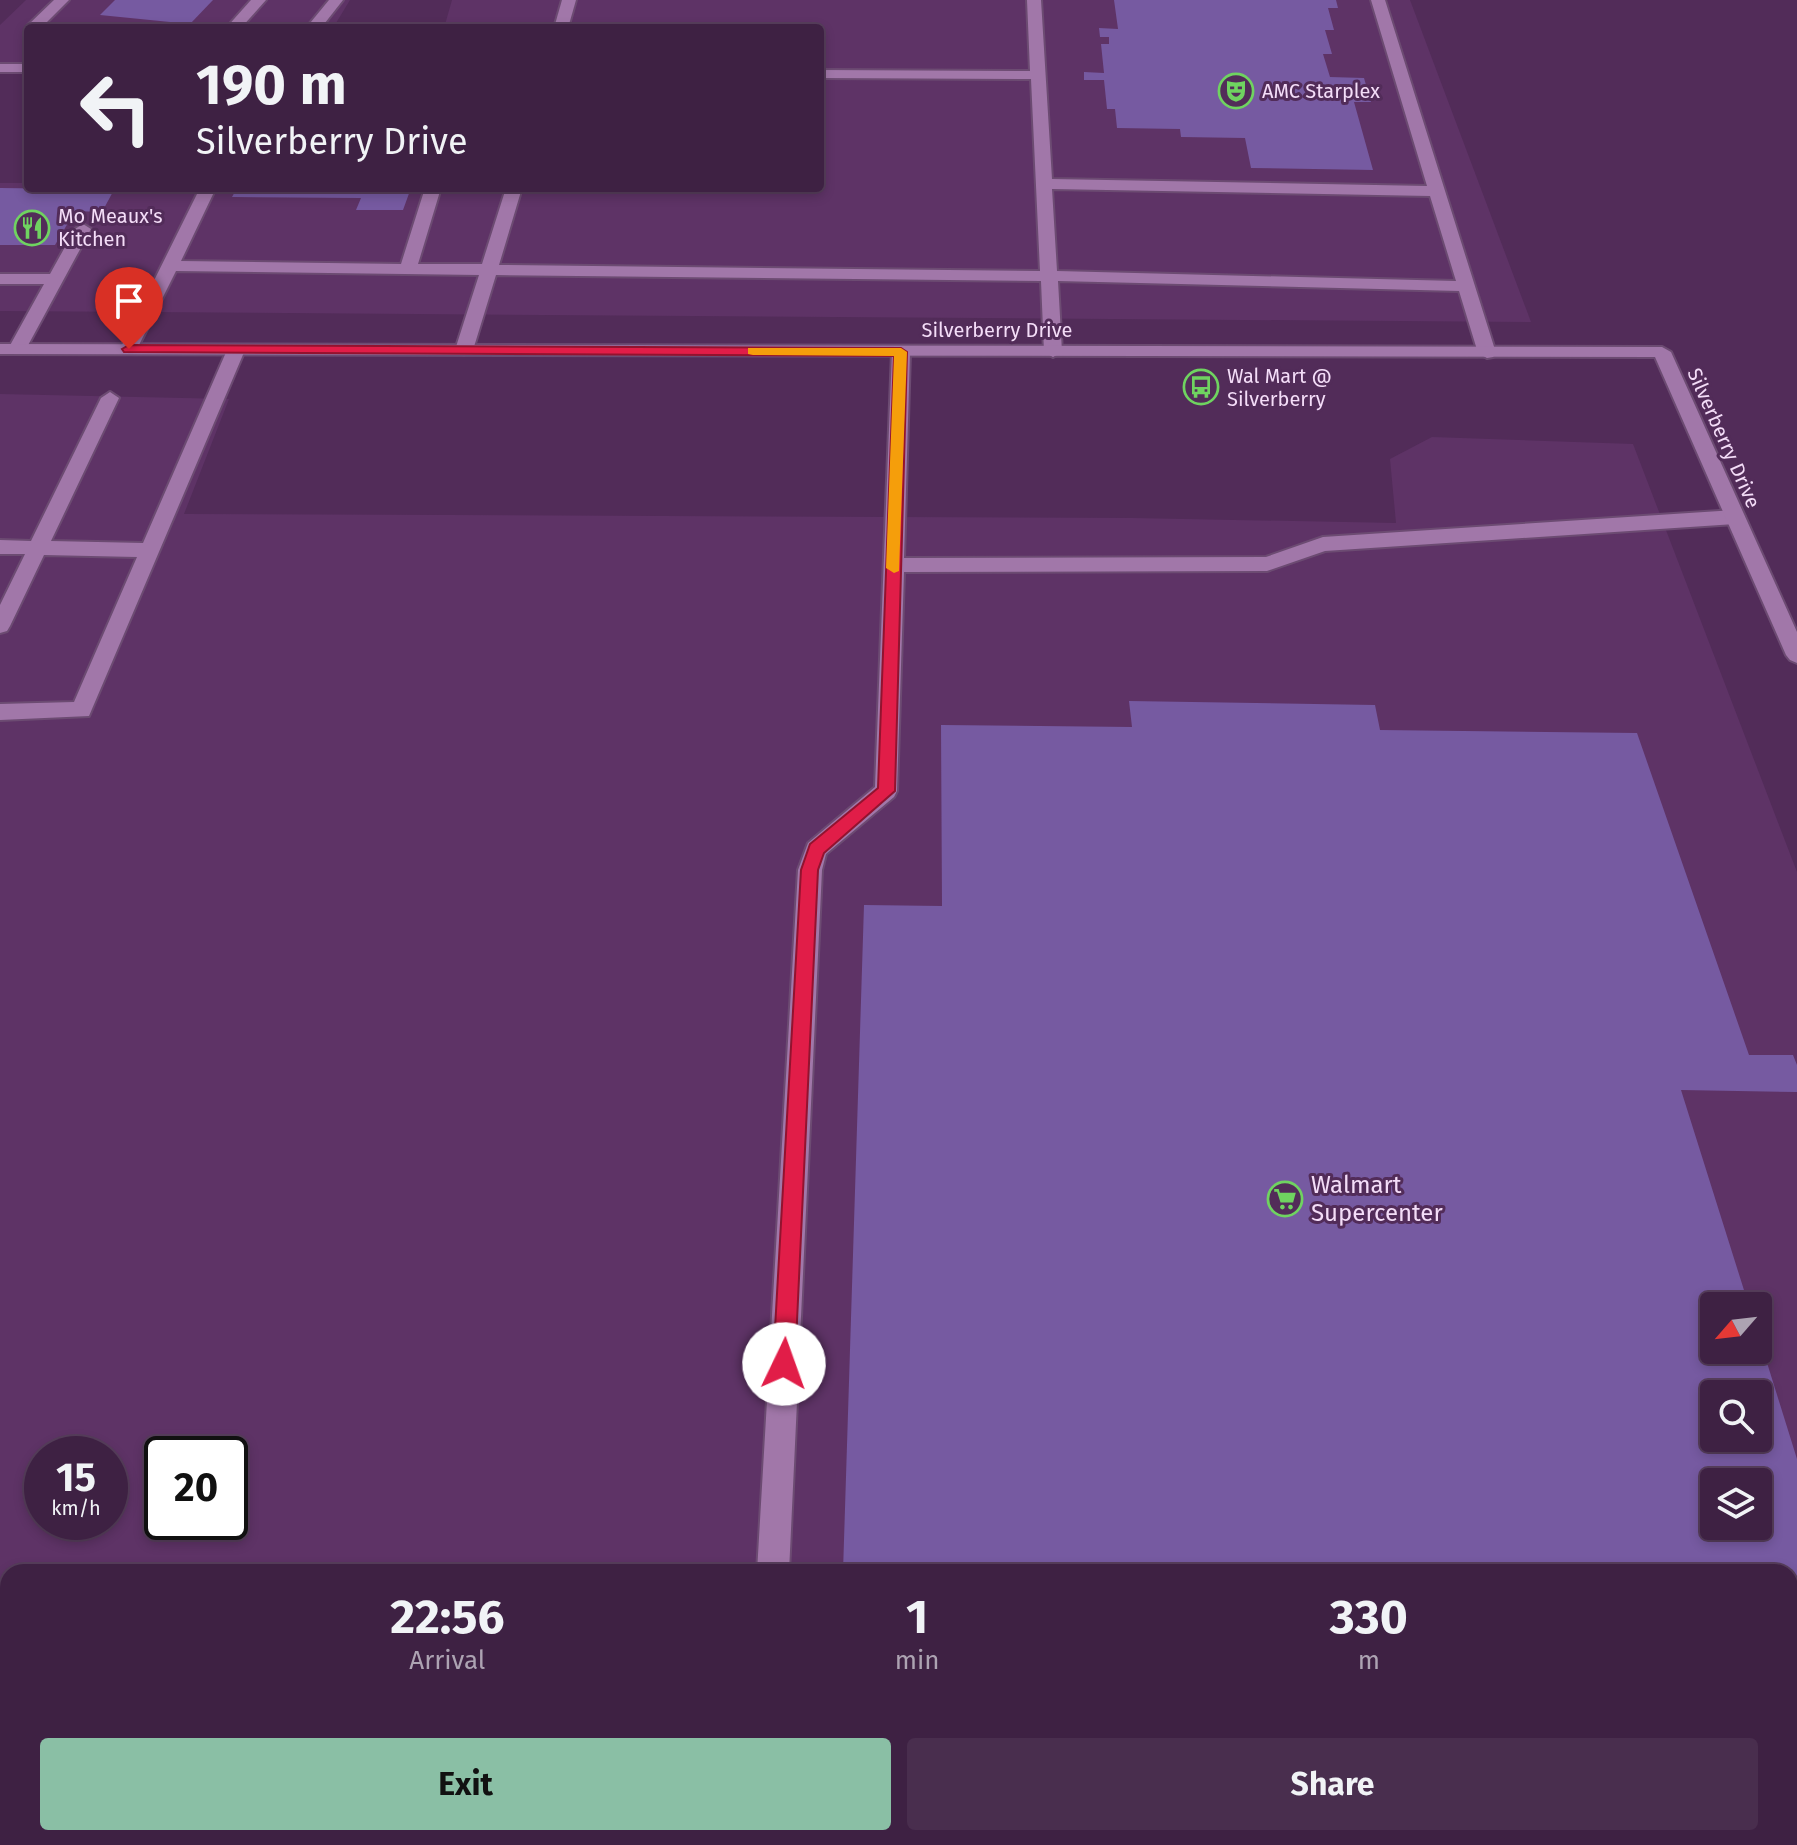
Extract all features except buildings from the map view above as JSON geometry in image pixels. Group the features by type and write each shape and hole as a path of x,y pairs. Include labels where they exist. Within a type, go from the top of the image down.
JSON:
{"street":[{"path":"37,24 62,0"},
{"path":"237,24 259,0"},
{"path":"316,24 336,0"},
{"path":"562,24 569,0"},
{"path":"1034,0 1053,352"},
{"path":"1378,0 1487,353"},
{"path":"0,68 24,68"},
{"path":"824,74 1038,75"},
{"path":"1044,184 1437,191"},
{"path":"129,349 206,192"},
{"path":"408,268 432,192"},
{"path":"464,350 513,192"},
{"path":"9,349 56,279 83,229"},
{"path":"170,266 1049,276 1466,286"},
{"path":"0,279 56,279"},
{"name":"Silverberry Drive","path":"9,349 1662,352 1797,655"},
{"path":"0,712 81,710 236,350"},
{"path":"773,1564 810,870 816,849 886,791 901,352"},
{"path":"0,626 110,398"},
{"path":"894,565 1267,564 1323,544 1735,517"},
{"path":"0,547 150,550"}],"shaded area":[{"path":"26,0 350,0 335,24 24,24 24,62 0,62 0,25"},
{"path":"452,0 1410,0 1531,322 0,311 0,183 24,183 24,192 824,192 824,24 445,24"},
{"path":"0,394 229,399 184,514 1133,518 1396,523 1390,459 1432,437 1633,444 1797,872 1797,1564 0,1564"}],"slow traffic":[{"path":"753,351 901,352 894,568"}],"place":[{"name":"AMC Starplex","path":"1236,91"},
{"name":"Mo Meaux's Kitchen","path":"32,228"},
{"name":"Wal Mart @ Silverberry","path":"1201,387"},
{"name":"Walmart Supercenter","path":"1285,1199"}],"route":[{"path":"129,349 901,352 886,791 816,849 810,870 784,1364"}]}
